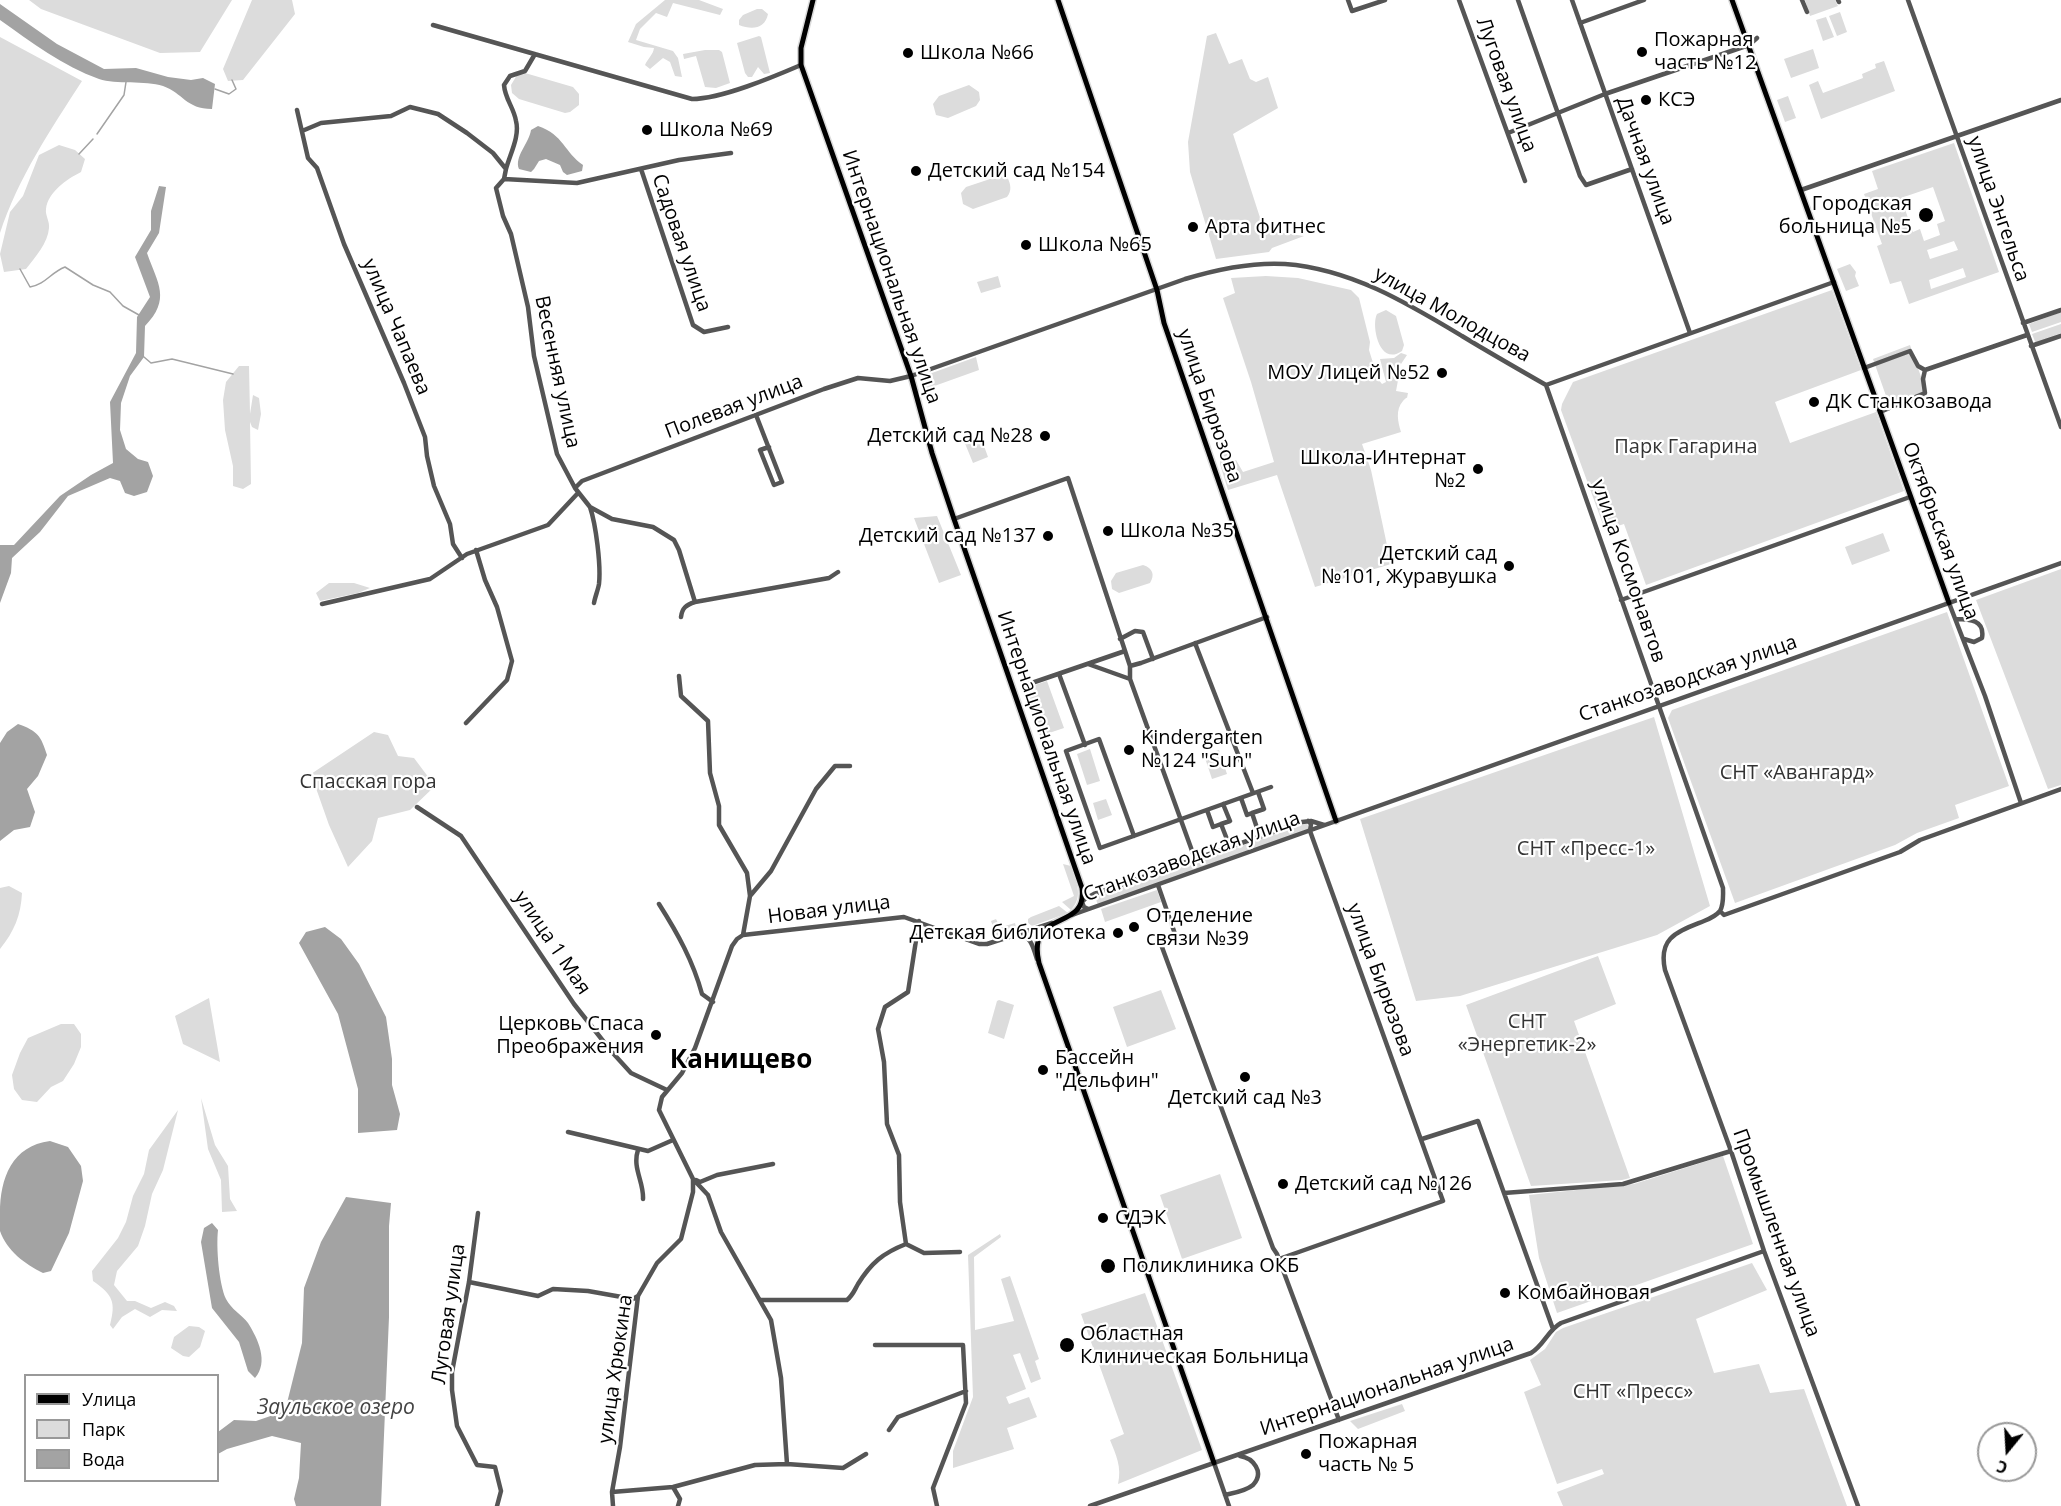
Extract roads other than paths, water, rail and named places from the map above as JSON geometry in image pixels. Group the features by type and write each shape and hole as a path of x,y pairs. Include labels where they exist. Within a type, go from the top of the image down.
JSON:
{"main road":[{"name":"Интернациональная улица","path":"813,0 801,48 801,65 911,376 954,519 1082,888 1082,902"},
{"name":"улица Бирюзова","path":"1058,0 1157,290 1164,323 1336,821"},
{"name":"Октябрьская улица","path":"1732,0 1949,603"},
{"path":"1082,902 1079,909 1068,917 1046,927 1036,948 1039,963 1214,1463"}],"street":[{"path":"1348,0 1352,11 1385,0"},
{"name":"Луговая улица","path":"1459,0 1525,181"},
{"path":"1518,0 1580,176 1586,185 1632,169"},
{"name":"Дачная улица","path":"1572,0 1690,333"},
{"path":"1580,23 1644,0"},
{"path":"1802,0 1807,12"},
{"name":"улица Энгельса","path":"1908,0 2061,427"},
{"path":"432,25 692,99 705,98 745,87 801,65"},
{"path":"1508,133 1605,93 1749,45 1756,38"},
{"path":"535,54 525,71 510,76 504,85 505,96 511,105 517,124 504,179 577,183 679,160 731,153"},
{"path":"1801,190 2061,99"},
{"path":"302,131 321,123 391,116 410,107 438,114 492,153 506,169"},
{"name":"улица Чапаева","path":"297,110 308,158 317,168 344,244 425,437 434,486 450,524 453,544 462,558"},
{"name":"Садовая улица","path":"641,170 693,325 704,332 728,327"},
{"name":"Весенняя улица","path":"504,179 496,188 502,216 511,234 528,307 534,356 557,454 576,491 590,507 612,519 652,527 674,540 695,602"},
{"name":"улица Молодцова","path":"911,376 1202,274 1251,265 1284,264 1326,271 1379,289 1546,385 1834,282"},
{"path":"2023,323 2061,310"},
{"path":"1864,368 1910,351 1918,366 1925,370 2027,335"},
{"path":"2031,346 2061,336"},
{"path":"1880,411 1925,393 1923,379 1925,370"},
{"name":"Полевая улица","path":"576,491 582,481 858,378 890,381 911,376"},
{"name":"улица Космонавтов","path":"1546,385 1723,888 1723,904 1720,911"},
{"path":"756,415 769,447 782,482 774,485 760,450 769,447"},
{"path":"954,519 1068,478 1130,666 1130,679 1195,859"},
{"path":"322,604 430,579 476,550 548,525 576,491"},
{"path":"1621,600 1910,497"},
{"path":"590,507 594,520 599,570 599,585 594,603"},
{"path":"466,723 507,680 512,661 497,607 485,580 476,550"},
{"name":"Станкозаводская улица","path":"1068,917 1651,707 1659,707 2061,563"},
{"path":"681,617 681,611 687,605 695,602 830,578 838,572"},
{"name":"Октябрьская улица","path":"1949,603 1985,696 2021,803"},
{"path":"1130,666 1267,617"},
{"path":"1956,619 1972,620 1979,623 1983,630 1982,638 1974,642 1964,639"},
{"path":"1120,639 1135,631 1143,632 1153,659"},
{"path":"1195,643 1255,793 1264,809 1247,815 1240,798"},
{"path":"1023,686 1125,651"},
{"path":"1088,664 1130,679"},
{"path":"1059,674 1084,745"},
{"path":"679,676 681,696 708,721 710,773 719,806 719,825 747,873 750,896 743,935 732,946 695,1048 682,1073 662,1097 659,1110 693,1179 708,1195 721,1232 771,1320 781,1378 787,1464"},
{"path":"1134,836 1099,739 1066,751 1100,848 1134,836 1179,819 1271,787"},
{"path":"750,896 771,871 816,789 835,766 850,766"},
{"path":"1720,911 1724,915 1900,852 1920,840 2061,789"},
{"path":"1207,810 1213,827 1230,821 1223,804"},
{"name":"улица 1 Мая","path":"417,807 461,836 574,1004 631,1074 668,1090"},
{"path":"1252,813 1260,837"},
{"name":"Станкозаводская улица","path":"1082,902 1094,894 1308,821 1325,825"},
{"name":"улица Бирюзова","path":"1279,1259 1443,1201 1308,821"},
{"path":"1221,824 1230,847"},
{"path":"1158,885 1175,934 1159,939 1339,1420"},
{"path":"1082,888 1087,893 1094,894"},
{"path":"1082,902 1084,907 1091,909"},
{"path":"660,904 685,946 697,973 702,994 713,1002"},
{"name":"Промышленная улица","path":"1720,911 1673,935 1664,949 1665,970 1731,1151 1764,1251 1858,1506"},
{"name":"Новая улица","path":"743,935 904,917 979,944 987,944 1053,923"},
{"path":"906,1244 900,1202 899,1155 887,1124 884,1062 878,1029 885,1006 908,992 919,921"},
{"path":"1019,934 1030,940 1039,963"},
{"path":"1422,1139 1478,1121 1553,1329"},
{"path":"568,1132 648,1151 673,1140"},
{"path":"638,1150 635,1161 637,1176 643,1189 643,1199"},
{"path":"1504,1193 1623,1184 1731,1151"},
{"path":"693,1179 700,1182 717,1175 773,1164"},
{"name":"улица Хрюкина","path":"613,1506 612,1492 639,1296 657,1263 681,1239 693,1192 693,1179"},
{"name":"Луговая улица","path":"478,1213 469,1282 452,1372 452,1390 457,1426 477,1465 495,1467 501,1491 497,1506"},
{"path":"761,1299 847,1300 853,1295 871,1266 887,1251 906,1244 924,1253 960,1252"},
{"name":"Интернациональная улица","path":"1090,1506 1532,1353 1561,1323 1764,1251"},
{"path":"469,1282 538,1296 553,1289 633,1299 639,1296"},
{"path":"875,1345 963,1345 966,1403 933,1488 937,1506"},
{"path":"889,1430 898,1417 966,1391"},
{"path":"1252,1461 1257,1448"},
{"path":"612,1492 673,1487 755,1465 787,1464 843,1468 866,1454"},
{"path":"1225,1495 1248,1488 1254,1483 1257,1468 1252,1461 1237,1455"},
{"path":"1214,1463 1229,1506"},
{"path":"673,1487 680,1499 678,1506"}],"water":[{"path":"0,4 57,44 104,69 136,68 168,77 191,80 203,78 215,84 212,109 190,104 163,86 106,81 86,74 48,53 0,20"},
{"path":"538,126 559,139 583,165 582,171 567,175 560,165 546,159 539,161 531,172 519,169 518,160 531,130"},
{"path":"159,186 166,187 159,233 147,253 158,283 160,299 158,308 145,326 144,357 130,376 121,403 120,430 126,449 138,459 148,462 153,476 147,492 134,496 125,493 120,481 110,478 68,496 40,532 12,558 11,573 0,603 0,545 14,545 60,496 113,463 110,402 136,353 137,317 150,297 135,257 151,230 151,211"},
{"path":"18,724 38,735 47,755 38,776 27,789 35,812 30,827 14,830 0,841 0,743 7,732"},
{"path":"325,927 341,939 359,964 386,1017 392,1059 392,1085 400,1114 397,1130 358,1133 358,1089 338,1014 299,943 306,932"},
{"path":"50,1141 68,1147 81,1166 83,1181 69,1233 51,1271 43,1273 17,1256 7,1245 0,1231 1,1200 6,1176 17,1157 26,1149"},
{"name":"Заульское озеро","path":"346,1197 391,1203 381,1506 296,1506 294,1499 299,1478 301,1443 272,1436 219,1453 219,1431 234,1420 256,1421 285,1411 302,1343 304,1288 321,1242"},
{"path":"212,1223 218,1230 219,1265 226,1299 248,1323 260,1350 261,1365 255,1378 248,1371 239,1342 212,1308 201,1242 204,1228"}],"waterway":[{"path":"215,89 229,94 236,89 232,80"},
{"path":"97,134 124,95 126,82"},
{"path":"79,154 93,139"},
{"path":"20,269 30,287 65,267 93,285 110,292 123,306 139,315"},
{"path":"144,357 151,363 172,359 233,374"}],"place":[{"name":"Пожарная часть №12","path":"1642,52"},
{"name":"Школа №66","path":"908,53"},
{"name":"КСЭ","path":"1646,100"},
{"name":"Школа №69","path":"647,130"},
{"name":"Детский сад №154","path":"916,171"},
{"name":"Городская больница №5","path":"1926,215"},
{"name":"Арта фитнес","path":"1193,227"},
{"name":"Школа №65","path":"1026,245"},
{"name":"МОУ Лицей №52","path":"1442,373"},
{"name":"ДК Станкозавода","path":"1814,402"},
{"name":"Детский сад №28","path":"1045,436"},
{"name":"Школа-Интернат №2","path":"1478,469"},
{"name":"Школа №35","path":"1108,531"},
{"name":"Детский сад №137","path":"1048,536"},
{"name":"Детский сад №101, Журавушка","path":"1509,566"},
{"name":"Kindergarten №124 \"Sun\"","path":"1129,750"},
{"name":"Отделение связи №39","path":"1134,927"},
{"name":"Детская библиотека","path":"1118,933"},
{"name":"Церковь Спаса Преображения","path":"656,1035"},
{"name":"Бассейн \"Дельфин\"","path":"1043,1070"},
{"name":"Детский сад №3","path":"1245,1077"},
{"name":"Детский сад №126","path":"1283,1184"},
{"name":"СДЭК","path":"1103,1218"},
{"name":"Поликлиника ОКБ","path":"1108,1266"},
{"name":"Комбайновая","path":"1505,1293"},
{"name":"Областная Клиническая Больница","path":"1067,1345"},
{"name":"Пожарная часть № 5","path":"1306,1454"}],"district":[{"name":"Канищево","path":"741,1061"}],"park label":[{"name":"Парк Гагарина","path":"1686,447"},
{"name":"СНТ «Авангард»","path":"1797,773"},
{"name":"Спасская гора","path":"368,782"},
{"name":"СНТ «Пресс-1»","path":"1586,849"},
{"name":"СНТ «Энергетик-2»","path":"1527,1034"},
{"name":"СНТ «Пресс»","path":"1633,1392"}]}
